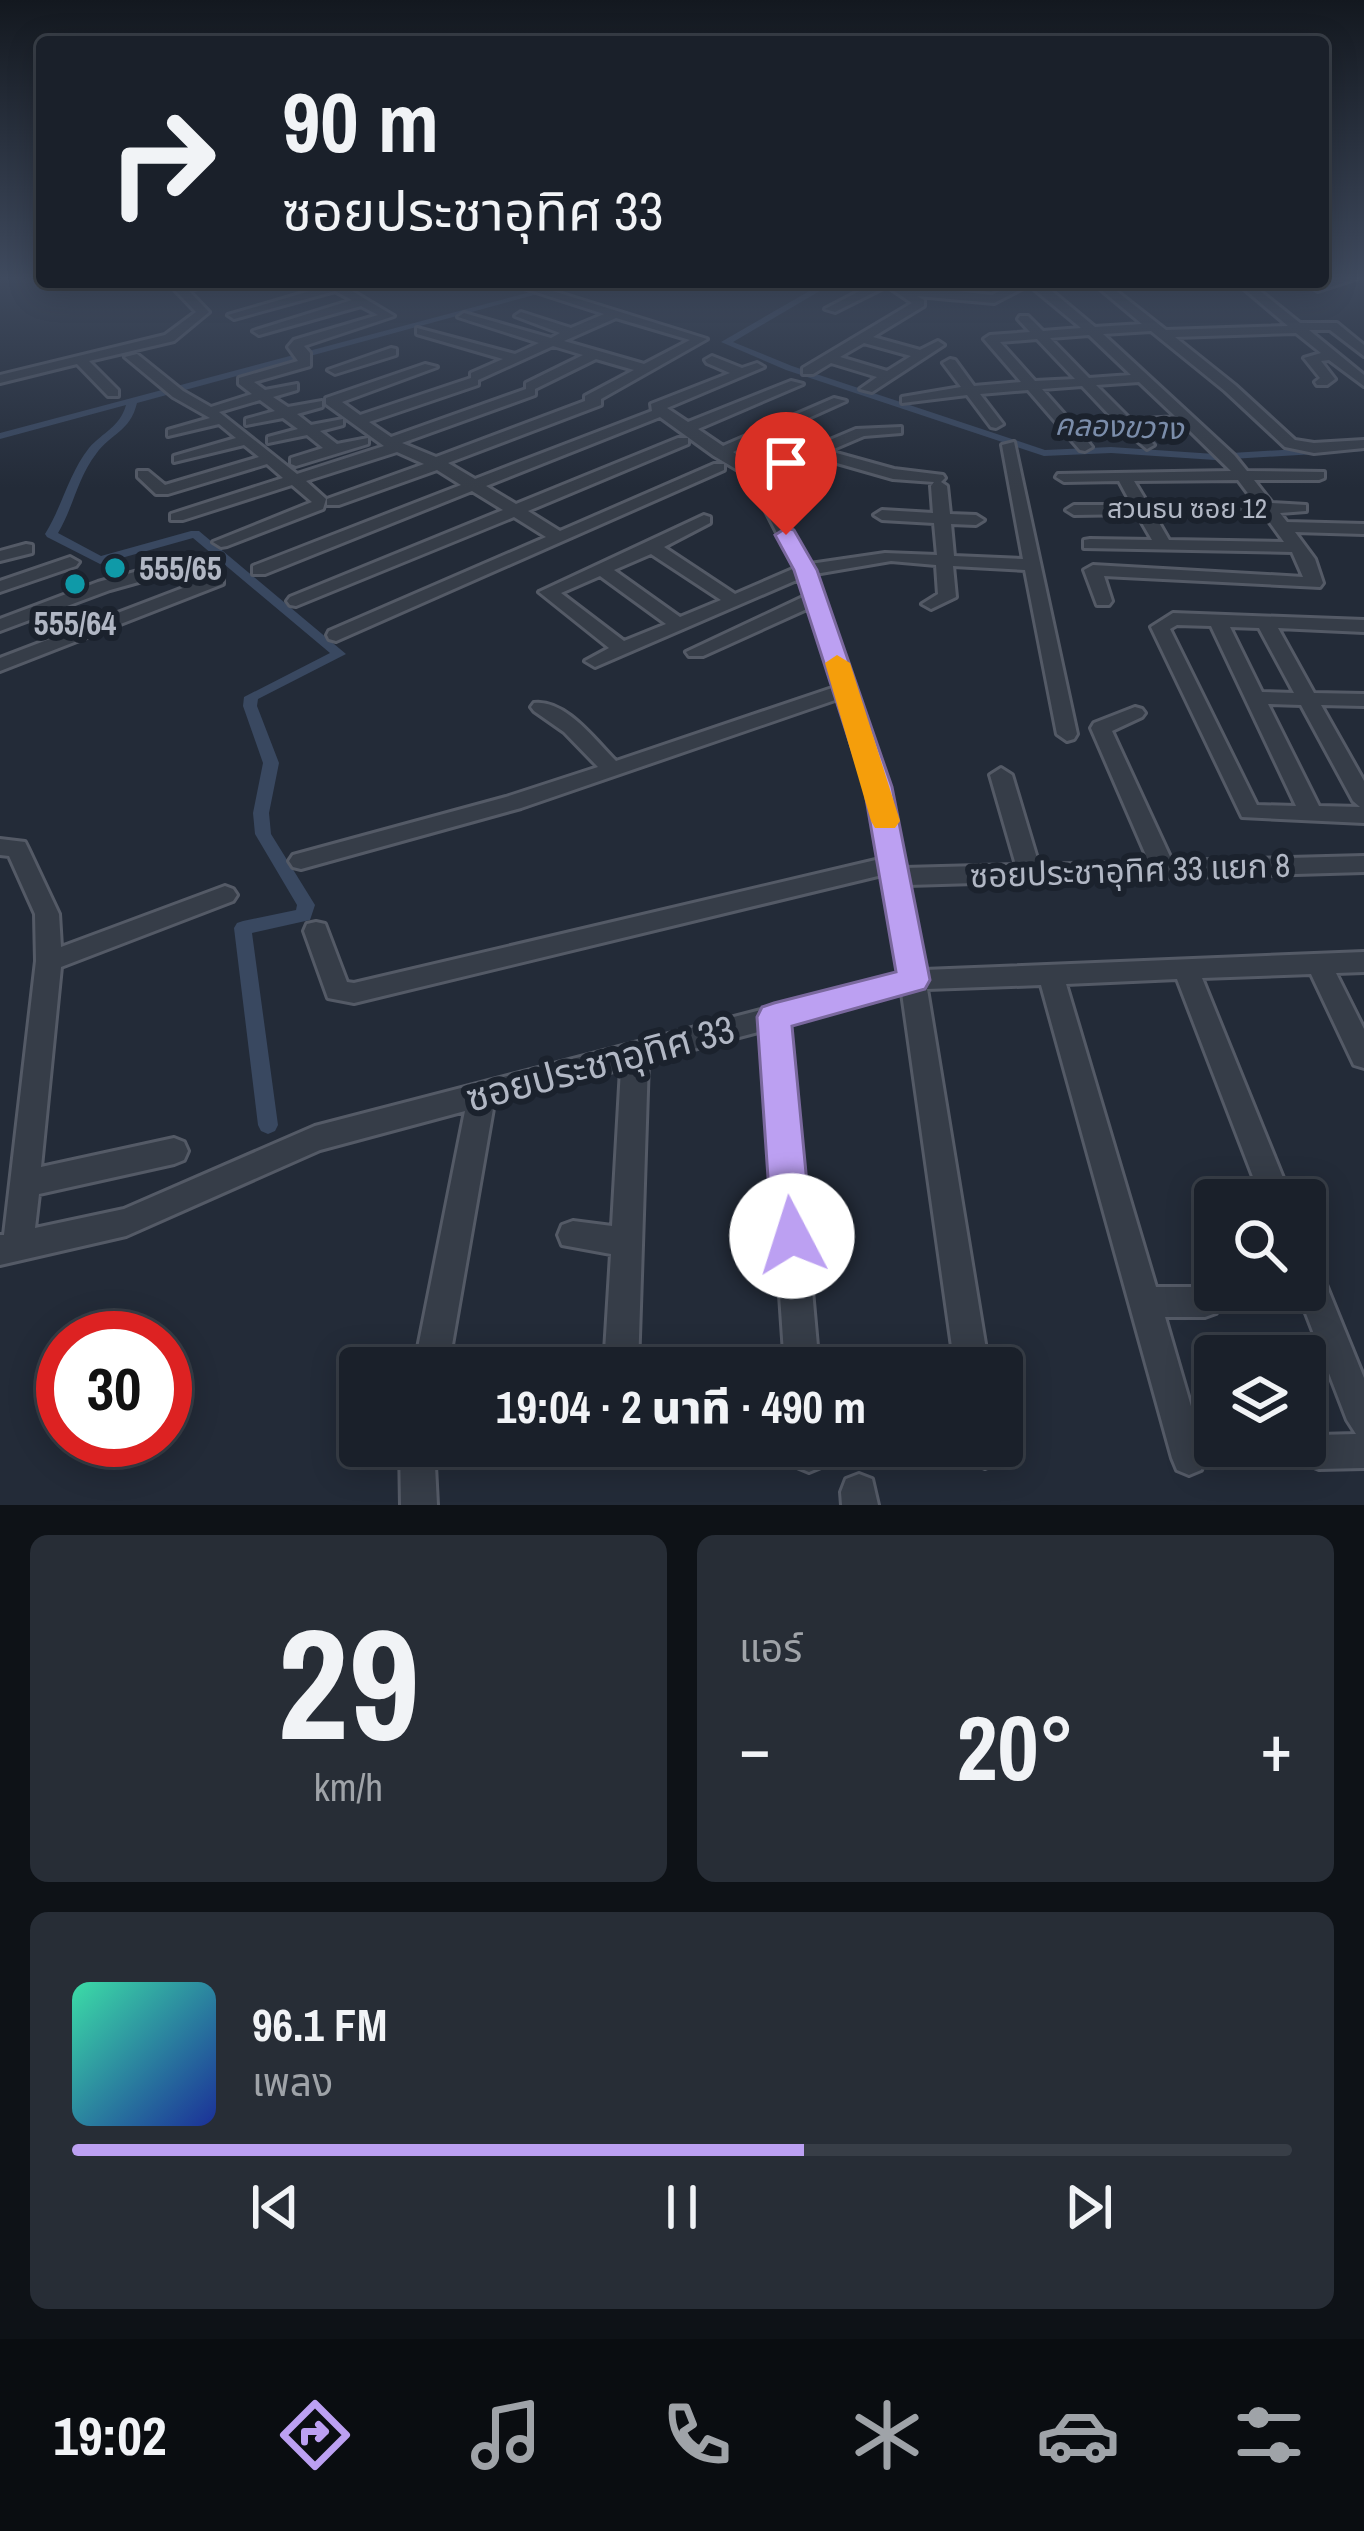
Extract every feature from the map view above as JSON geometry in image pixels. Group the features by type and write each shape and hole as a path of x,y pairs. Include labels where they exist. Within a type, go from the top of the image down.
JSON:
{"street":[{"path":"0,379 80,360 125,358 148,347"},
{"path":"297,347 304,357 244,381 334,449"},
{"path":"478,347 515,358"},
{"path":"358,421 474,379 538,347"},
{"path":"573,347 646,369"},
{"path":"612,347 620,350"},
{"path":"221,542 593,400 684,347"},
{"path":"808,371 847,347"},
{"path":"895,347 922,355"},
{"path":"867,389 934,347"},
{"path":"997,347 1085,447"},
{"path":"1052,347 1147,445"},
{"path":"1103,601 1093,570 1313,584 1316,578 1227,456 1108,347"},
{"path":"1178,347 1290,444 1314,448 1364,444"},
{"path":"1322,347 1357,370 1364,382"},
{"path":"335,370 391,352"},
{"path":"294,470 393,446 531,389 596,354"},
{"path":"1322,382 1328,379 1311,358 1333,356"},
{"path":"125,358 153,382 208,411 269,459 294,470 322,502"},
{"path":"829,358 889,376"},
{"path":"80,360 113,393"},
{"path":"712,360 749,370 656,407 719,460 756,475 805,570 846,690 878,787 894,871 970,1347"},
{"path":"950,363 996,424"},
{"path":"354,364 384,382"},
{"path":"430,368 331,400 393,446 436,463 559,537"},
{"path":"697,370 720,382"},
{"path":"907,400 972,390 1141,378"},
{"path":"296,601 517,512 796,384"},
{"path":"172,433 208,411 292,387"},
{"path":"336,634 559,537 839,401"},
{"path":"251,422 317,404"},
{"path":"259,571 655,414"},
{"path":"1070,430 1188,420"},
{"path":"273,440 338,422"},
{"path":"756,475 861,432 896,430"},
{"path":"179,459 245,440"},
{"path":"177,517 363,441"},
{"path":"1009,445 1067,734"},
{"path":"814,451 938,482 947,597 932,604"},
{"path":"143,474 162,491 269,459"},
{"path":"1064,476 1319,475"},
{"path":"1124,477 1164,546"},
{"name":"สวนธน ซอย 12","path":"1074,510 1300,508"},
{"path":"882,514 976,520"},
{"path":"527,601 704,520"},
{"path":"1282,527 1364,529"},
{"path":"1090,544 1296,547"},
{"path":"652,547 733,601"},
{"path":"0,556 26,549"},
{"path":"595,661 805,570 891,558 1032,565"},
{"path":"0,625 104,586 193,561"},
{"path":"0,587 70,562"},
{"path":"601,569 679,624"},
{"path":"0,665 217,580"},
{"path":"548,592 622,649"},
{"path":"696,652 815,598"},
{"path":"1362,629 1166,620 1160,627 1247,809 1257,814 1364,815"},
{"path":"1218,621 1312,814"},
{"path":"1266,622 1364,801"},
{"path":"302,861 513,802 846,690"},
{"path":"1257,698 1364,700"},
{"path":"541,706 571,727 612,770"},
{"path":"1135,713 1101,728 1164,869"},
{"path":"1001,775 1030,873"},
{"path":"0,847 17,848 41,897 49,962 23,1184 9,1249"},
{"name":"ซอยประชาอุทิศ 33 แยก 8","path":"316,931 333,983 338,991 354,993 894,871 1030,873 1364,864"},
{"path":"49,962 226,895"},
{"name":"ซอยประชาอุทิศ 33","path":"9,1249 126,1222 315,1139 914,980 1364,962"},
{"path":"1318,963 1364,1057"},
{"path":"1185,968 1269,1179"},
{"path":"1050,973 1190,1458"},
{"path":"774,1017 800,1347"},
{"path":"622,1347 634,1054"},
{"path":"435,1347 482,1094"},
{"path":"23,1184 174,1150"},
{"path":"573,1234 626,1243"},
{"path":"1144,1302 1194,1302"},
{"path":"1321,1311 1363,1414"},
{"path":"1326,1452 1364,1451"},
{"path":"415,1467 418,1505"}],"waterway":[{"path":"0,436 333,347"},
{"name":"คลองขวาง","path":"739,347 1044,453 1111,450 1215,457 1364,448"},
{"path":"132,402 126,420 90,454 51,534 100,560 195,534 339,654 251,697 271,763 261,813 263,834 306,905 304,915 243,928 268,1125"}],"slow traffic":[{"path":"837,663 885,821"}],"place":[{"name":"555/65","path":"115,568"},
{"name":"555/64","path":"75,584"}],"route":[{"path":"786,535 805,570 878,787 914,980 774,1017 792,1236"}]}
